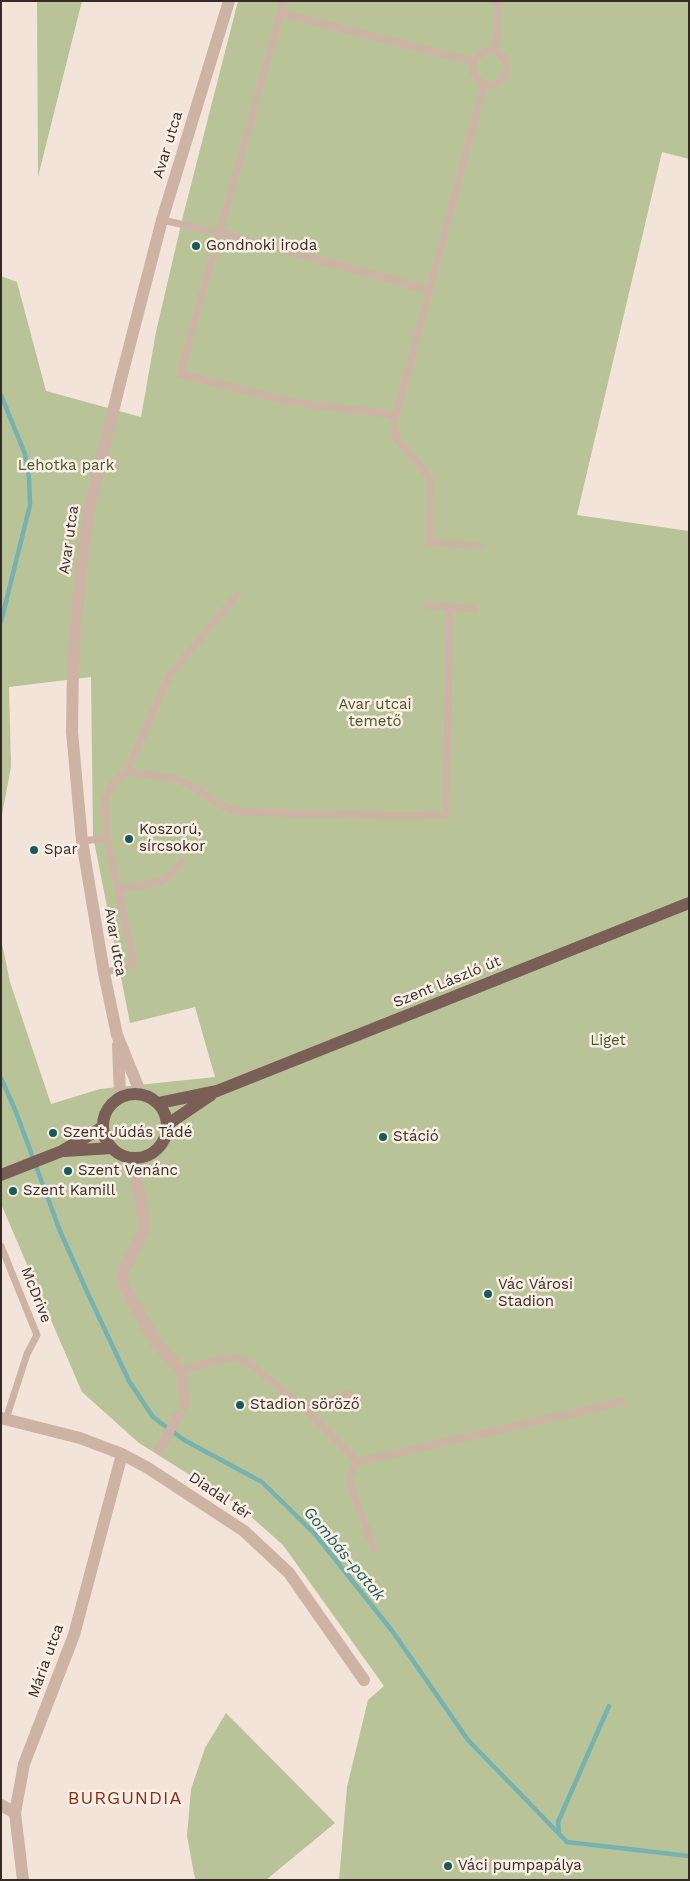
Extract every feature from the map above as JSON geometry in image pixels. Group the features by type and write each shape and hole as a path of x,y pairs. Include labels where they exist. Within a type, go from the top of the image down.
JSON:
{"main road":[{"name":"Szent László út","path":"217,1091 689,903"},
{"path":"159,1103 217,1091"},
{"path":"168,1124 217,1091"},
{"path":"130,1094 141,1094 159,1103 165,1113 168,1124 162,1144 154,1152 145,1157 132,1158 122,1155 112,1148 106,1138 103,1127 105,1115 111,1104 120,1097 130,1094"},
{"path":"4,1174 62,1151 103,1127"},
{"path":"62,1151 112,1148"}],"street":[{"name":"Avar utca","path":"141,1094 117,1035 104,973 82,841 72,732 73,664 80,576 89,509 122,372 162,220 229,1"},
{"path":"117,1035 120,1097"},
{"path":"132,1158 142,1205 144,1231 123,1271 124,1285 156,1343 181,1370 185,1404"},
{"path":"159,1449 179,1415"},
{"name":"Diadal tér","path":"3,1418 80,1438 122,1454 148,1468 244,1531 289,1573 364,1680"},
{"name":"Mária utca","path":"23,1880 15,1813 24,1764 74,1635 122,1454"},
{"path":"1,1805 15,1813"}],"lane":[{"path":"284,1 180,374 290,402 396,415"},
{"path":"495,51 498,30 498,1"},
{"path":"281,13 473,62"},
{"path":"495,51 506,60 507,73 498,84 484,85 474,76 473,62 482,52 495,51"},
{"path":"479,546 429,542 431,485 428,475 396,438 394,423 484,85"},
{"path":"162,220 221,232 429,290"},
{"path":"104,973 134,964 107,838 105,798 112,785 127,771 168,676 237,595"},
{"path":"427,605 475,609"},
{"path":"127,771 176,780 191,786 226,809 240,812 406,816 446,815 450,607"},
{"path":"82,841 107,838"},
{"path":"118,895 123,889 162,881 174,873 182,861"},
{"name":"McDrive","path":"1,1246 37,1336 27,1354 3,1418"},
{"path":"181,1370 230,1357 248,1362 302,1406 358,1462"},
{"path":"302,1406 349,1394"},
{"path":"374,1549 348,1477 358,1462 622,1402"}],"green space":[{"path":"37,1 82,1 38,177"},
{"path":"238,1 689,1 689,159 662,152 577,515 689,531 689,1880 339,1880 347,1787 368,1700 384,1686 283,1545 239,1506 139,1443 82,1392 1,1204 1,939 10,982 51,1104 100,1089 215,1077 195,1007 130,1023 93,836 91,677 9,687 11,767 1,820 1,276 17,282 46,391 141,417 156,332 183,216"},
{"path":"226,1713 335,1823 266,1880 196,1880 194,1874 187,1836 191,1789 205,1748"}],"waterway":[{"name":"Gombás-patak","path":"1,395 25,454 29,478 30,505 1,622"},
{"name":"Gombás-patak","path":"1,1078 16,1112 60,1231 89,1296 129,1381 153,1417 184,1440 262,1482 315,1534 393,1632 468,1740 567,1842 689,1856"},
{"path":"559,1834 558,1822 609,1706"}],"place":[{"name":"Gondnoki iroda","path":"196,246"},
{"name":"Koszorú, sírcsokor","path":"129,839"},
{"name":"Spar","path":"34,850"},
{"name":"Szent Júdás Tádé","path":"53,1133"},
{"name":"Stáció","path":"383,1137"},
{"name":"Szent Venánc","path":"68,1171"},
{"name":"Szent Kamill","path":"13,1191"},
{"name":"Vác Városi Stadion","path":"488,1294"},
{"name":"Stadion söröző","path":"240,1405"},
{"name":"Váci pumpapálya","path":"448,1866"}],"district":[{"name":"BURGUNDIA","path":"125,1799"}],"park label":[{"name":"Lehotka park","path":"66,466"},
{"name":"Avar utcai temető","path":"375,714"},
{"name":"Liget","path":"608,1041"}]}
